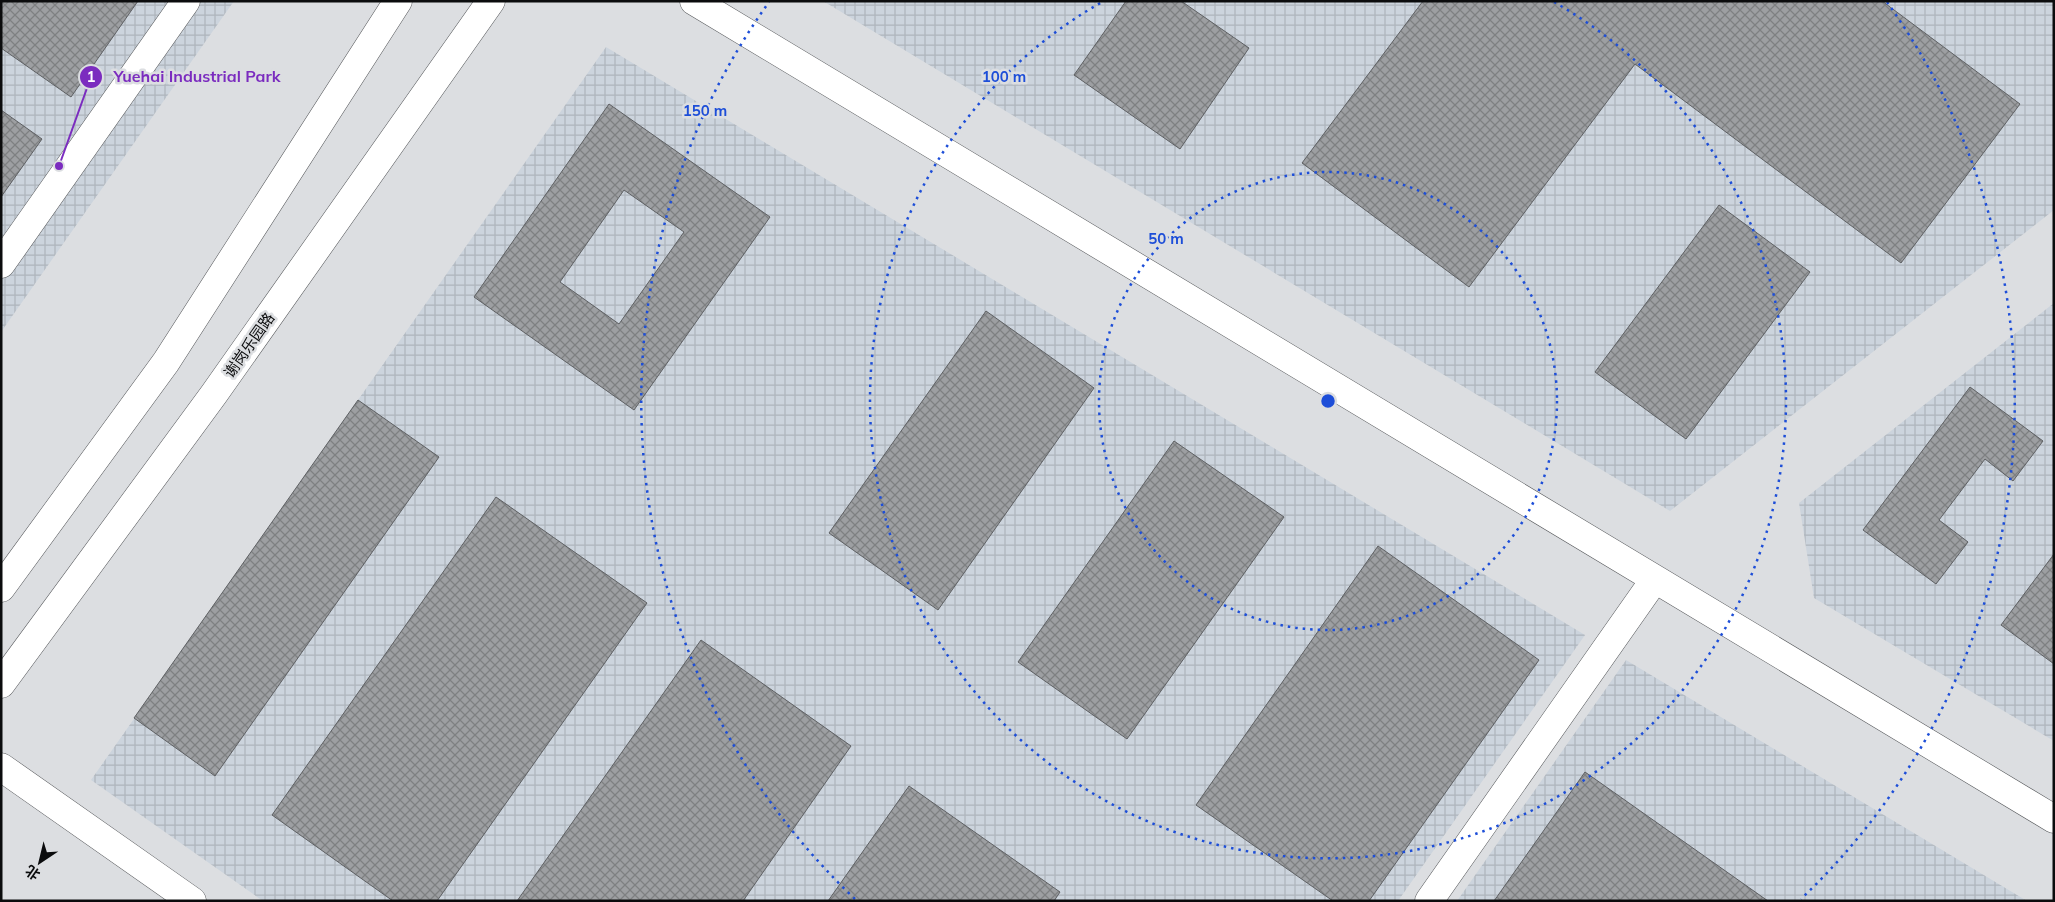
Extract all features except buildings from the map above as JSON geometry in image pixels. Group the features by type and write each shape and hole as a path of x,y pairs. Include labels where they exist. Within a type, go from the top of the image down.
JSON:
{"street":[{"path":"1,264 186,1"},
{"path":"1,588 166,362 398,1"},
{"name":"谢岗乐园路","path":"1,684 214,394 491,1"},
{"path":"694,1 2054,819"},
{"path":"1429,901 1655,579"},
{"path":"1,766 192,901"}],"shaded area":[{"path":"1,1 234,1 1,332"},
{"path":"823,1 2054,1 2054,210 1670,511"},
{"path":"606,47 1585,635 1398,901 263,901 91,780"},
{"path":"2054,303 2054,741 1814,598 1799,503"},
{"path":"1626,660 2027,901 1457,901"}],"place":[{"name":"Yuehai Industrial Park","path":"59,166"}]}
